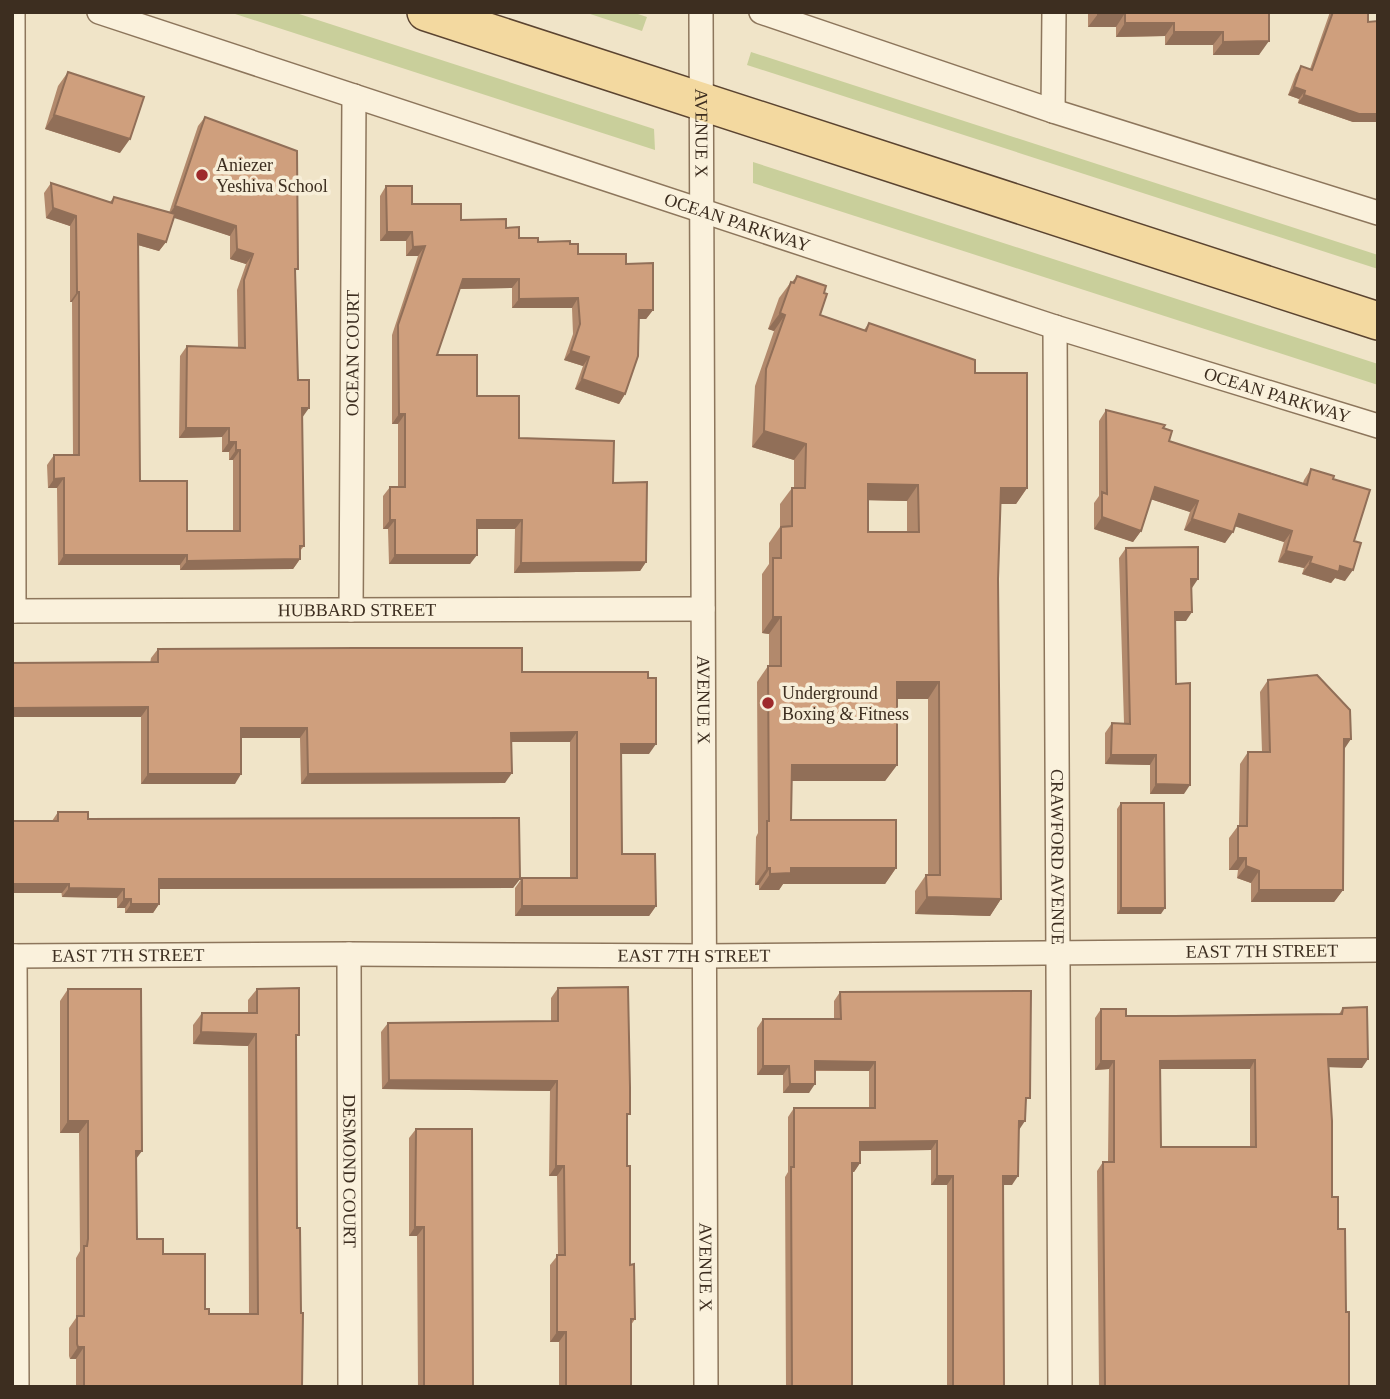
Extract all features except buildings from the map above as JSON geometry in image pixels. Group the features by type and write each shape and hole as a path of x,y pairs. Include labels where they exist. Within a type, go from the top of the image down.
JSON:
{"main road":[{"path":"426,12 1378,321"}],"street":[{"path":"13,12 13,611"},
{"name":"OCEAN PARKWAY","path":"99,12 1055,327 1378,426"},
{"name":"AVENUE X","path":"701,12 706,1387"},
{"path":"761,12 1053,111 1378,213"},
{"path":"1053,111 1054,12"},
{"name":"OCEAN COURT","path":"351,610 354,96"},
{"name":"CRAWFORD AVENUE","path":"1055,327 1060,1387"},
{"name":"HUBBARD STREET","path":"13,611 703,609"},
{"name":"EAST 7TH STREET","path":"14,956 704,956 1378,950"},
{"name":"DESMOND COURT","path":"349,954 349,1387"},
{"path":"14,956 17,1387"}],"green space":[{"path":"229,12 293,12 654,129 655,150"},
{"path":"584,12 632,12 647,17 642,31"},
{"path":"751,52 1378,255 1378,269 747,65"},
{"path":"753,162 1378,364 1378,385 753,183"}],"place":[{"name":"Aniezer Yeshiva School","path":"202,175"},
{"name":"Underground Boxing & Fitness","path":"768,703"}]}
